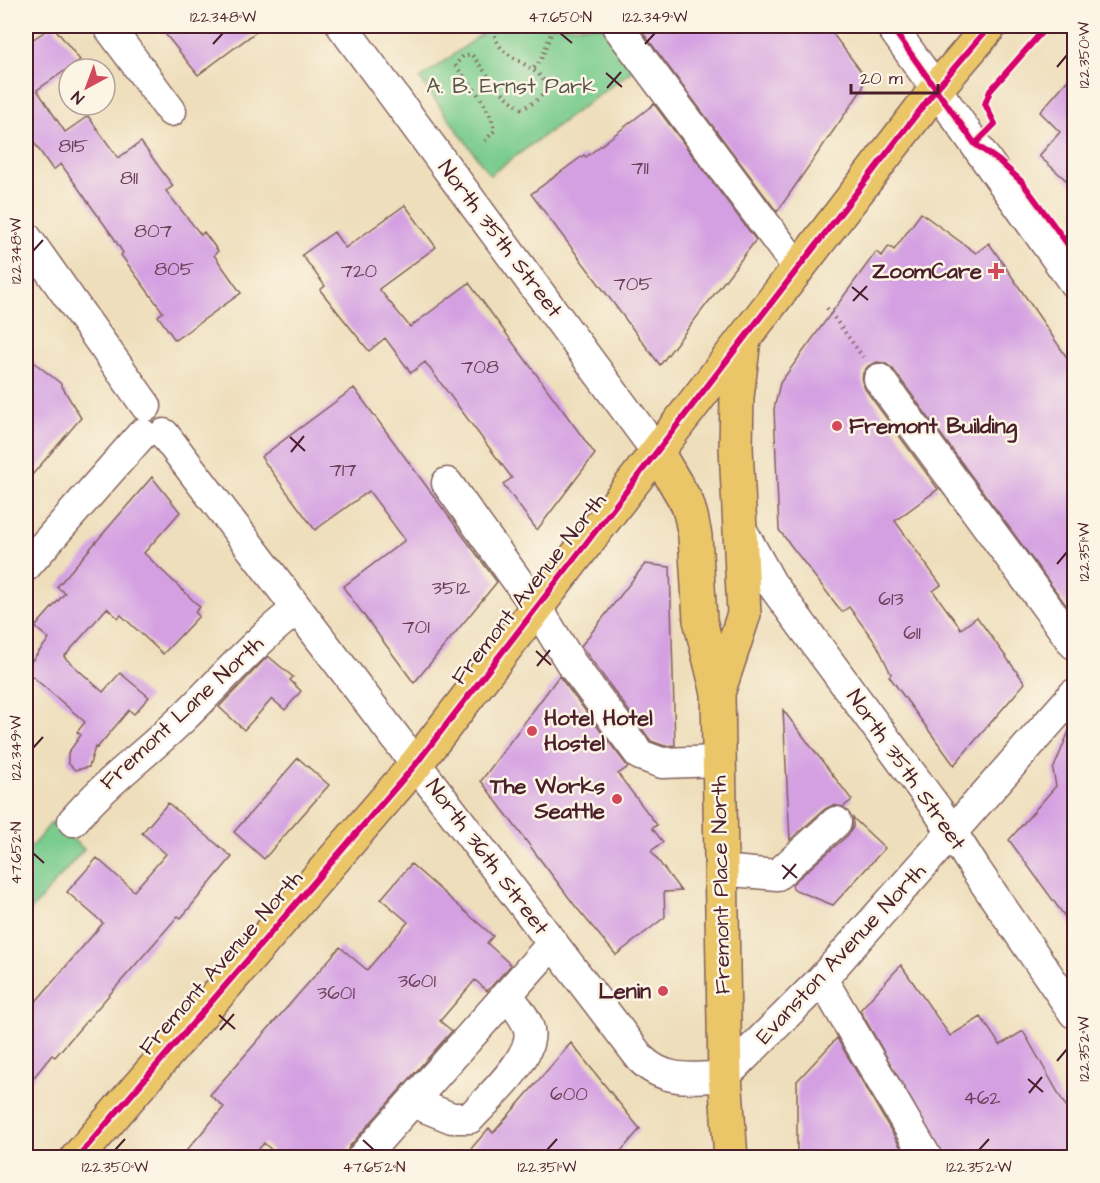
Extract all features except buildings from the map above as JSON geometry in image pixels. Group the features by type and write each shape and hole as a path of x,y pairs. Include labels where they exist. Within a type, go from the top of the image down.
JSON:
{"main road":[{"name":"Fremont Avenue North","path":"77,1158 416,764 936,88 990,26"},
{"name":"Fremont Place North","path":"718,693 744,614 737,427 744,338"},
{"name":"Fremont Place North","path":"657,452 687,503 691,516 695,536 700,620 718,693 724,1076"},
{"path":"724,1076 731,1158"}],"street":[{"path":"108,26 171,111"},
{"name":"North 35th Street","path":"342,26 657,452"},
{"path":"617,26 798,268"},
{"path":"891,26 1074,283"},
{"name":"North 36th Street","path":"27,243 151,425 297,609 648,1066 667,1077 724,1076"},
{"path":"879,379 1074,644"},
{"path":"26,566 151,425"},
{"path":"447,483 537,608 571,663 640,755 662,763 719,761"},
{"name":"North 35th Street","path":"740,527 771,583 937,809 1074,1013"},
{"name":"Fremont Lane North","path":"73,821 98,791 182,719 273,627 297,609"},
{"name":"Evanston Avenue North","path":"724,1076 822,980 1074,694"},
{"path":"721,870 777,875 836,822"},
{"path":"362,1158 553,943"},
{"path":"822,980 927,1158"},
{"path":"412,1102 452,1118 470,1118 513,1070 530,1047 529,1027 507,994"}],"path":[{"path":"484,141 495,130 491,115 480,94 455,65 463,56 471,54 496,88 522,109 540,99 544,87 542,77 534,68 498,45 494,33 497,26"},
{"path":"534,68 542,60 549,35 556,26"},
{"path":"827,308 860,352"}],"green space":[{"name":"A. B. Ernst Park","path":"493,26 602,26 634,69 490,175 420,79"},
{"path":"52,822 84,849 26,916 26,853"}],"cycle path":[{"path":"891,26 975,144 999,161 1022,182 1074,253"},
{"path":"77,1158 416,764 937,88 990,26"},
{"path":"975,144 995,124 985,104 990,91 1047,26"}],"place":[{"name":"ZoomCare","path":"996,271"},
{"name":"Fremont Building","path":"837,426"},
{"name":"Hotel Hotel Hostel","path":"532,731"},
{"name":"The Works Seattle","path":"617,799"},
{"name":"Lenin","path":"663,991"}]}
